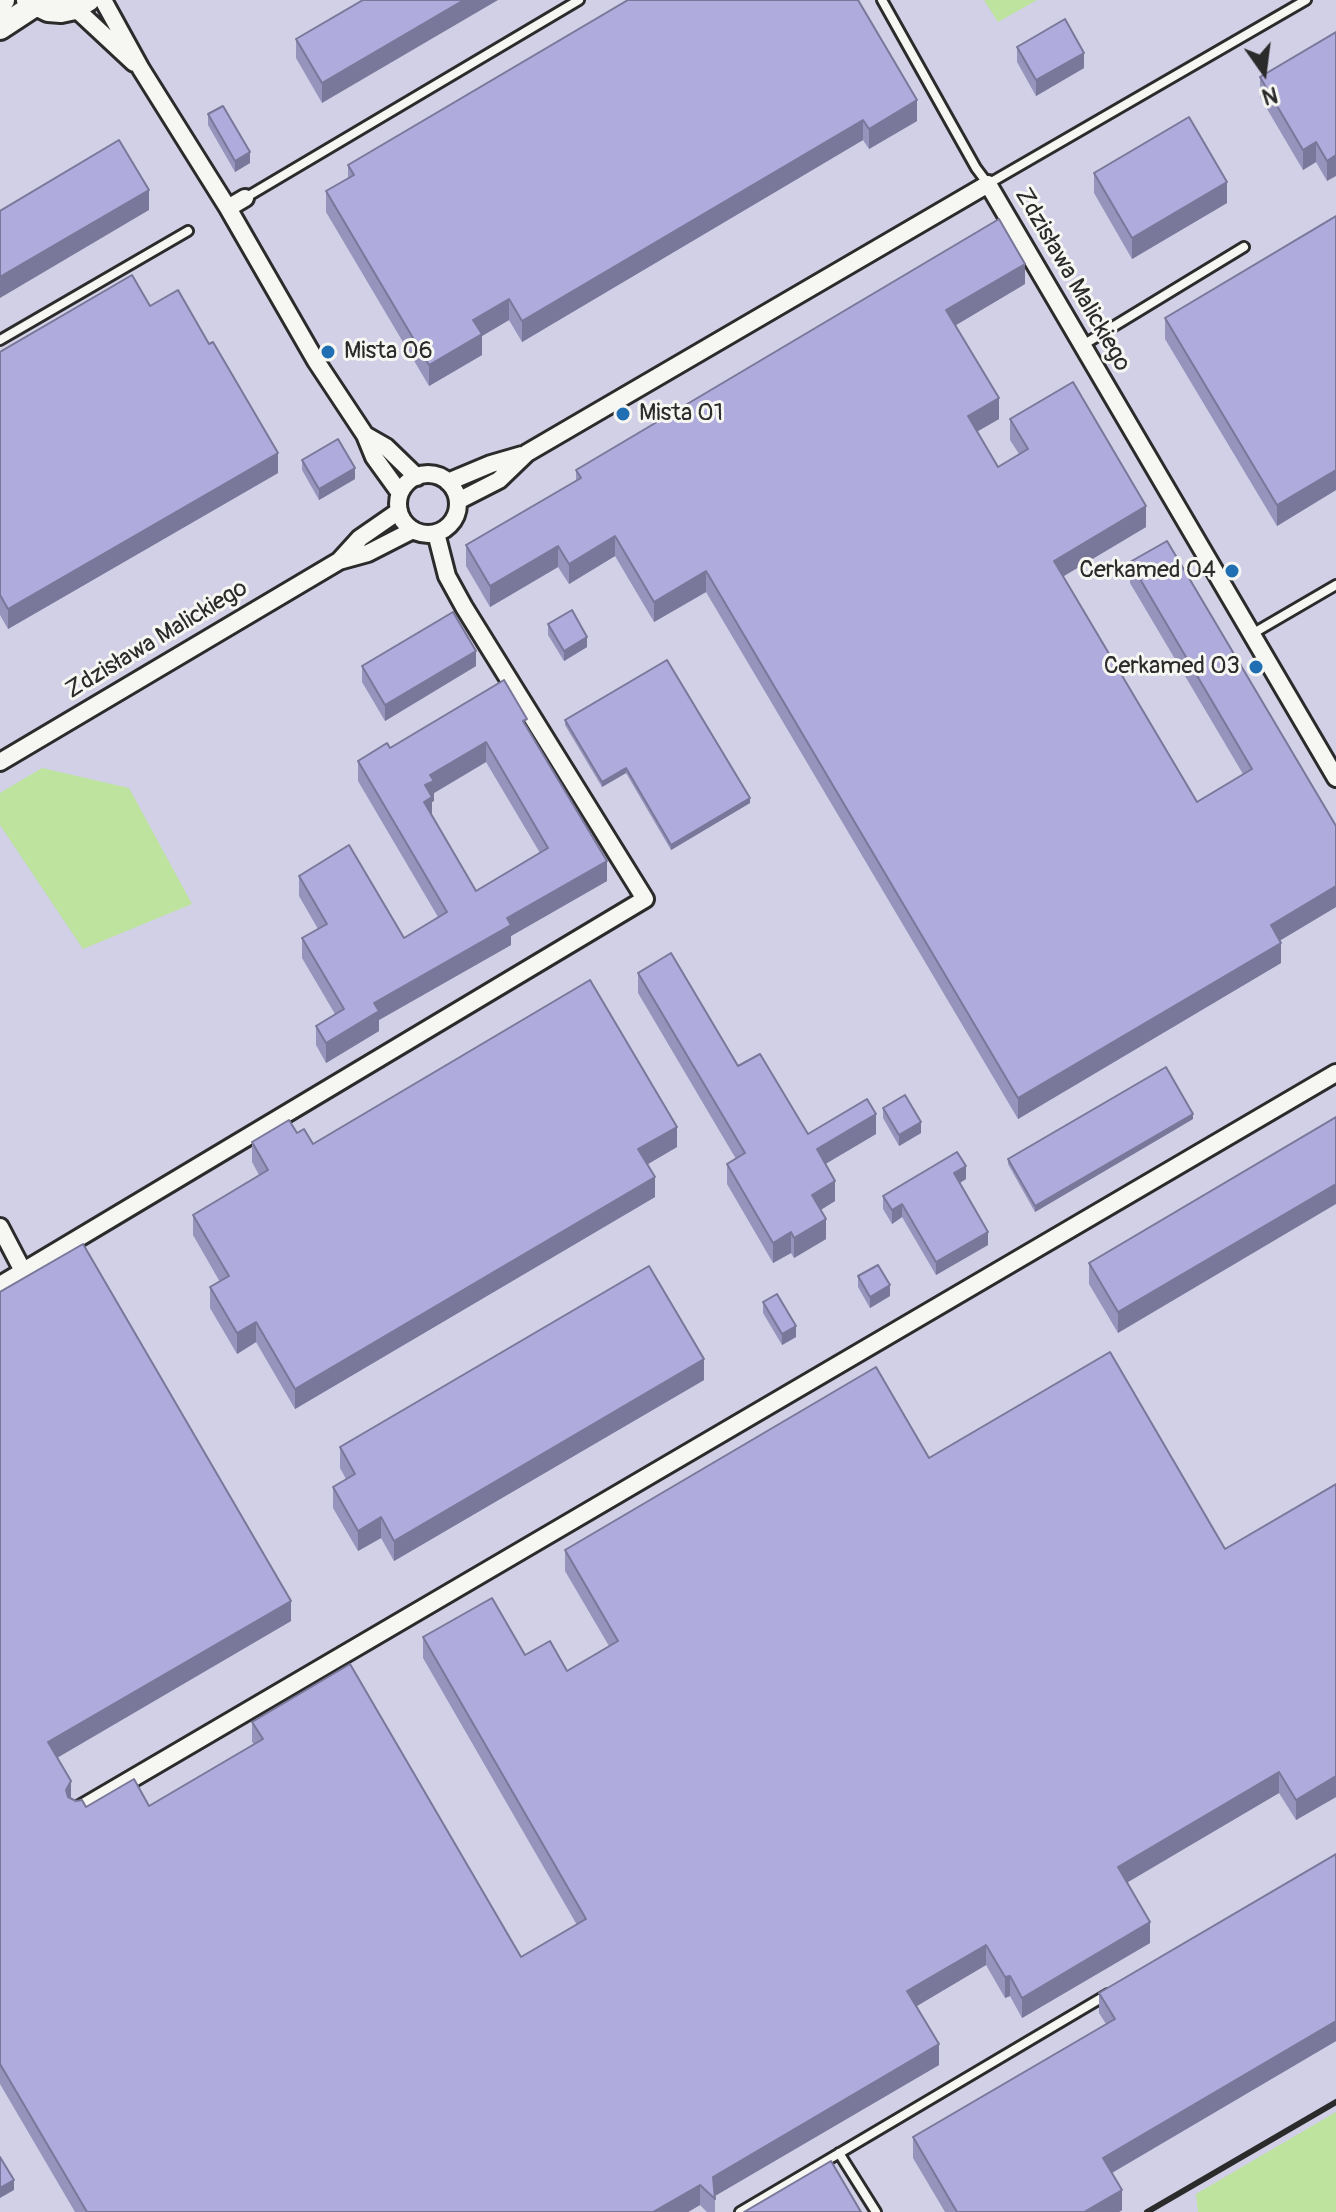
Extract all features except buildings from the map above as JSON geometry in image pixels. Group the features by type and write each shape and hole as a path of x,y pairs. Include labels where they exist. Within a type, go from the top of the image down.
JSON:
{"street":[{"path":"103,0 316,361 365,435 374,457 400,493"},
{"path":"0,28 32,3 48,10 81,4 141,69"},
{"name":"Zdzisława Malickiego","path":"448,482 527,453 988,184 1336,778"},
{"path":"228,208 245,198"},
{"path":"365,435 386,447 417,477"},
{"name":"Zdzisława Malickiego","path":"458,501 499,480 527,453"},
{"path":"433,475 448,482 458,501 455,517 444,530 420,533 406,525 399,511 400,493 404,486 417,477 433,475"},
{"name":"Zdzisława Malickiego","path":"339,561 360,538 399,511"},
{"name":"Zdzisława Malickiego","path":"0,762 339,561 368,553 413,530"},
{"path":"0,1285 645,899 464,607 447,576 436,533"},
{"path":"77,1811 1336,1073"},
{"path":"0,1227 23,1271"}],"lane":[{"path":"245,198 579,0"},
{"path":"882,0 976,168 988,184 1306,0"},
{"path":"0,340 188,231"},
{"path":"1082,346 1244,247"},
{"path":"1252,634 1336,585"},
{"path":"740,2212 1122,1986"},
{"path":"839,2153 876,2212"}],"shaded area":[{"path":"0,0 1336,0 1336,2212 0,2212"}],"green space":[{"path":"984,0 1037,0 998,22"},
{"path":"42,768 129,788 192,904 83,949 0,825 0,793"},
{"path":"1336,2112 1336,2212 1198,2212 1196,2194"}],"railway":[{"path":"1147,2212 1336,2102"}],"place":[{"name":"Mista 06","path":"328,352"},
{"name":"Mista 01","path":"623,414"},
{"name":"Cerkamed 04","path":"1232,571"},
{"name":"Cerkamed 03","path":"1256,667"}]}
